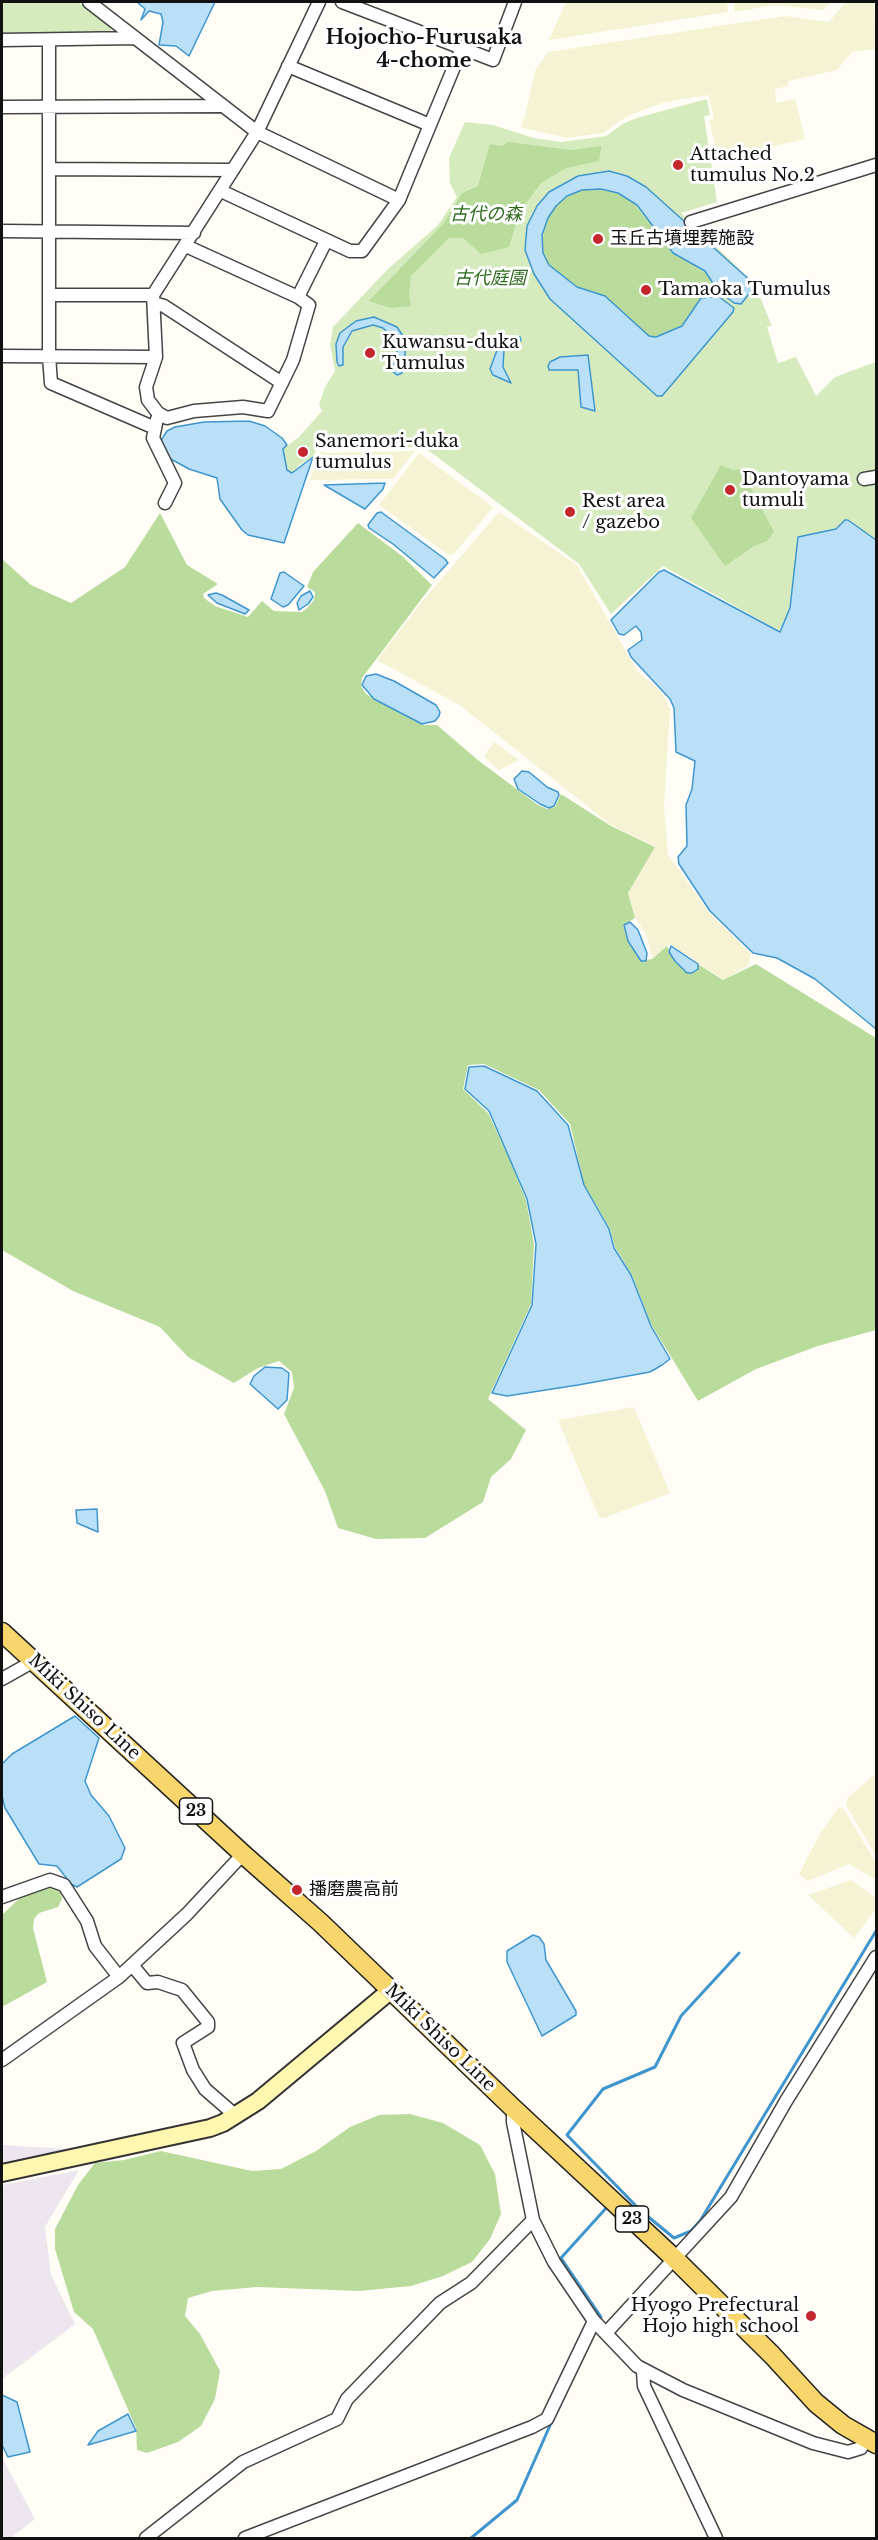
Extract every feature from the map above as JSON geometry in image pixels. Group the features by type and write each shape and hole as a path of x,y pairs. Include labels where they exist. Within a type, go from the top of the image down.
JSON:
{"main road":[{"name":"Miki Shiso Line","path":"2,1632 321,1923 513,2108 676,2260 772,2355 816,2403 871,2442"}],"street":[{"path":"89,2 257,132 399,200"},
{"path":"186,246 298,297 309,305 292,360 268,411 243,407 194,411 167,418 158,413 148,400 146,387 156,357 154,299 186,246 194,233 257,132 319,2"},
{"path":"342,2 461,50 492,60 515,2"},
{"path":"2,40 135,38"},
{"path":"49,40 49,356 51,383 155,428"},
{"path":"221,191 326,241 350,251 362,251 399,200 461,50"},
{"path":"288,66 430,126"},
{"path":"2,108 221,106"},
{"path":"691,222 876,165"},
{"path":"50,169 233,170"},
{"path":"2,231 194,233"},
{"path":"298,297 326,241"},
{"path":"50,295 154,299 282,383"},
{"path":"2,356 156,357"},
{"path":"158,413 153,438 175,483 165,503"},
{"path":"2,1678 34,1661"},
{"path":"2,2060 119,1977 187,1914 243,1854"},
{"path":"2,1897 50,1880 64,1885 87,1921 94,1946 119,1977"},
{"path":"606,2333 676,2260 731,2197 786,2102 876,1957"},
{"path":"132,1965 147,1983 158,1982 182,1990 208,2022 208,2028 183,2043 193,2070 205,2088 236,2116"},
{"path":"2,2173 210,2128 236,2116 316,2055 391,1990"},
{"path":"513,2108 513,2122 533,2220 554,2262 594,2321 643,2372 813,2443 848,2452 871,2442"},
{"path":"146,2538 243,2462 337,2419 347,2399 440,2303 471,2283 533,2220"},
{"path":"245,2538 532,2427 547,2419 594,2321"},
{"path":"643,2372 644,2386 716,2538"}],"shaded area":[{"path":"566,2 727,2 728,12 549,40"},
{"path":"734,2 831,2 823,10 775,5 735,12"},
{"path":"846,2 874,2 876,49 852,52 837,70 788,81 788,86 775,89 776,103 795,99 805,139 718,159 709,120 714,119 708,95 665,102 626,117 603,133 567,138 520,127 525,116 535,71 548,52 785,16 829,22"},
{"path":"321,451 326,453 415,451 393,479 310,480"},
{"path":"419,453 493,507 454,554 449,555 379,505"},
{"path":"499,512 577,565 637,671 661,692 670,709 664,807 668,855 709,912 751,954 749,965 724,980 670,944 652,958 646,934 635,918 628,893 655,846 611,825 461,706 377,660 425,598"},
{"path":"494,742 519,760 499,770 484,757"},
{"path":"634,1407 670,1493 604,1518 599,1517 558,1420"},
{"path":"876,1773 876,1856 846,1805 848,1798"},
{"path":"839,1807 843,1808 876,1863 876,1880 849,1864 808,1881 799,1874 821,1832"},
{"path":"851,1880 876,1898 876,1909 854,1938 808,1895"},
{"path":"2,2145 69,2149 2,2164"},
{"path":"79,2170 45,2227 51,2275 75,2324 2,2379 2,2185"},
{"path":"2,2457 35,2519 11,2538 2,2538"}],"green space":[{"path":"2,2 78,2 111,28 111,36 2,36"},
{"name":"古代庭園","path":"707,99 710,115 704,116 717,202 681,213 754,283 772,326 767,327 778,363 796,357 816,396 835,377 876,362 876,540 848,519 836,529 798,537 790,608 783,628 778,630 663,566 611,614 579,564 424,447 317,448 313,456 298,466 293,473 288,470 283,449 299,437 322,411 319,405 325,387 335,371 330,345 333,327 388,269 438,225 457,197 450,183 449,158 465,122 493,125 534,138 561,142 606,136 624,123 640,117"},
{"name":"古代の森","path":"508,142 571,150 601,146 601,149 599,161 566,168 541,183 520,211 509,247 481,254 463,238 449,238 411,276 409,295 411,306 391,308 369,301 444,223 462,193 478,186 490,144 502,146"},
{"path":"589,188 609,190 630,199 673,253 708,275 717,293 699,300 683,327 656,337 649,337 605,296 578,287 549,265 543,253 542,240 548,218 567,196"},
{"path":"721,465 733,470 741,469 774,532 767,541 754,546 725,566 691,518"},
{"path":"160,513 187,565 218,584 203,594 204,598 215,606 248,617 262,601 274,611 302,612 307,608 314,600 315,592 307,587 313,572 358,523 402,556 432,585 362,678 361,686 366,694 423,725 437,725 479,761 538,805 547,809 555,807 561,794 611,826 655,847 628,893 635,918 623,925 629,944 641,961 652,959 667,946 675,961 687,973 692,973 698,964 723,980 756,964 876,1038 876,1330 818,1346 756,1369 698,1401 651,1324 632,1275 615,1247 610,1229 584,1184 570,1124 539,1090 484,1064 468,1065 463,1089 488,1113 509,1158 526,1200 534,1244 531,1304 488,1399 526,1430 511,1459 491,1477 483,1502 425,1538 376,1539 338,1528 325,1491 284,1414 294,1388 292,1372 279,1361 258,1368 234,1383 188,1357 160,1327 73,1291 2,1250 2,559 31,585 71,603 125,567"},
{"path":"50,1886 59,1887 62,1899 58,1907 39,1913 34,1919 33,1928 47,1982 2,2007 2,1915 25,1893"},
{"path":"410,2114 443,2123 480,2145 495,2174 501,2214 490,2239 472,2262 443,2276 411,2286 359,2291 257,2287 212,2291 188,2298 185,2316 200,2334 220,2371 215,2399 201,2426 178,2442 147,2453 137,2450 136,2428 93,2329 74,2312 55,2249 55,2229 78,2185 95,2163 124,2160 161,2151 252,2171 281,2169 316,2151 350,2127 379,2115"}],"water":[{"path":"137,2 215,2 189,56 176,46 159,45 163,22 161,14 149,11 141,20 145,9"},
{"path":"609,171 627,176 646,187 753,283 752,290 741,304 734,303 718,291 705,271 673,253 637,205 618,193 601,189 582,190 567,196 556,206 548,218 542,235 543,253 549,265 577,287 605,296 649,336 656,337 682,326 701,298 718,296 734,308 662,396 657,396 550,299 534,274 525,250 527,226 537,206 549,192 578,176"},
{"path":"374,317 397,327 405,339 405,364 402,373 397,375 392,371 397,351 393,338 383,328 373,325 352,331 343,347 343,365 339,366 337,362 336,344 340,333 356,321"},
{"path":"520,337 521,341 504,349 503,367 511,383 493,375 490,369 499,345 510,338"},
{"path":"588,355 595,411 581,407 578,370 549,370 548,366 550,362 560,357"},
{"path":"249,421 265,426 282,438 287,445 283,449 287,470 292,473 313,457 284,543 248,535 220,499 217,478 189,469 169,458 160,442 167,431 175,427 204,422"},
{"path":"385,483 383,489 365,509 324,485"},
{"path":"381,512 445,559 448,563 434,578 393,544 369,528 368,525 377,513"},
{"path":"845,520 876,540 876,1029 815,979 777,958 753,953 710,911 679,864 678,857 687,846 686,805 692,789 695,761 676,752 674,708 670,699 631,657 628,650 642,640 641,632 636,626 624,635 619,634 611,620 659,572 664,570 780,632 790,608 798,537 836,529"},
{"path":"284,572 304,586 288,605 283,607 271,599 280,573"},
{"path":"310,591 313,597 299,610 297,603 301,596"},
{"path":"216,593 249,610 245,614 217,603 208,595"},
{"path":"376,674 394,681 436,705 440,712 439,716 435,721 422,724 374,699 362,685 366,676"},
{"path":"522,771 529,772 547,787 558,792 554,806 549,808 540,804 518,789 514,779"},
{"path":"630,922 638,930 647,953 646,961 641,961 628,941 624,925"},
{"path":"671,946 698,964 698,969 687,973 669,952"},
{"path":"484,1066 537,1091 568,1125 584,1185 609,1229 614,1248 631,1275 651,1326 670,1359 650,1372 507,1396 492,1393 532,1305 536,1244 527,1199 489,1111 465,1089 469,1067"},
{"path":"265,1367 282,1368 289,1373 287,1400 278,1409 250,1384 254,1376"},
{"path":"97,1509 98,1532 77,1523 76,1510"},
{"path":"75,1716 99,1738 85,1781 91,1795 109,1816 125,1848 121,1859 77,1887 71,1884 57,1866 39,1864 5,1808 2,1796 2,1764 12,1754"},
{"path":"533,1935 539,1937 544,1944 546,1960 576,2011 576,2015 542,2036 507,1962 507,1951"},
{"path":"2,2395 17,2402 30,2452 8,2457 2,2445"},
{"path":"128,2414 136,2431 88,2445 98,2431"}],"waterway":[{"path":"739,1953 681,2016 655,2067 603,2089 567,2135 640,2210 674,2238 691,2231 700,2221 876,1931"},
{"path":"599,2321 601,2317 561,2258 608,2206"},
{"path":"471,2538 517,2500 552,2421"}],"place":[{"name":"Attached tumulus No.2","path":"678,165"},
{"name":"玉丘古墳埋葬施設","path":"598,239"},
{"name":"Tamaoka Tumulus","path":"646,290"},
{"name":"Kuwansu-duka Tumulus","path":"370,353"},
{"name":"Sanemori-duka tumulus","path":"303,452"},
{"name":"Dantoyama tumuli","path":"730,490"},
{"name":"Rest area / gazebo","path":"570,512"},
{"name":"播磨農高前","path":"297,1890"},
{"name":"Hyogo Prefectural Hojo high school","path":"811,2316"}],"district":[{"name":"Hojocho-Furusaka 4-chome","path":"424,50"}]}
